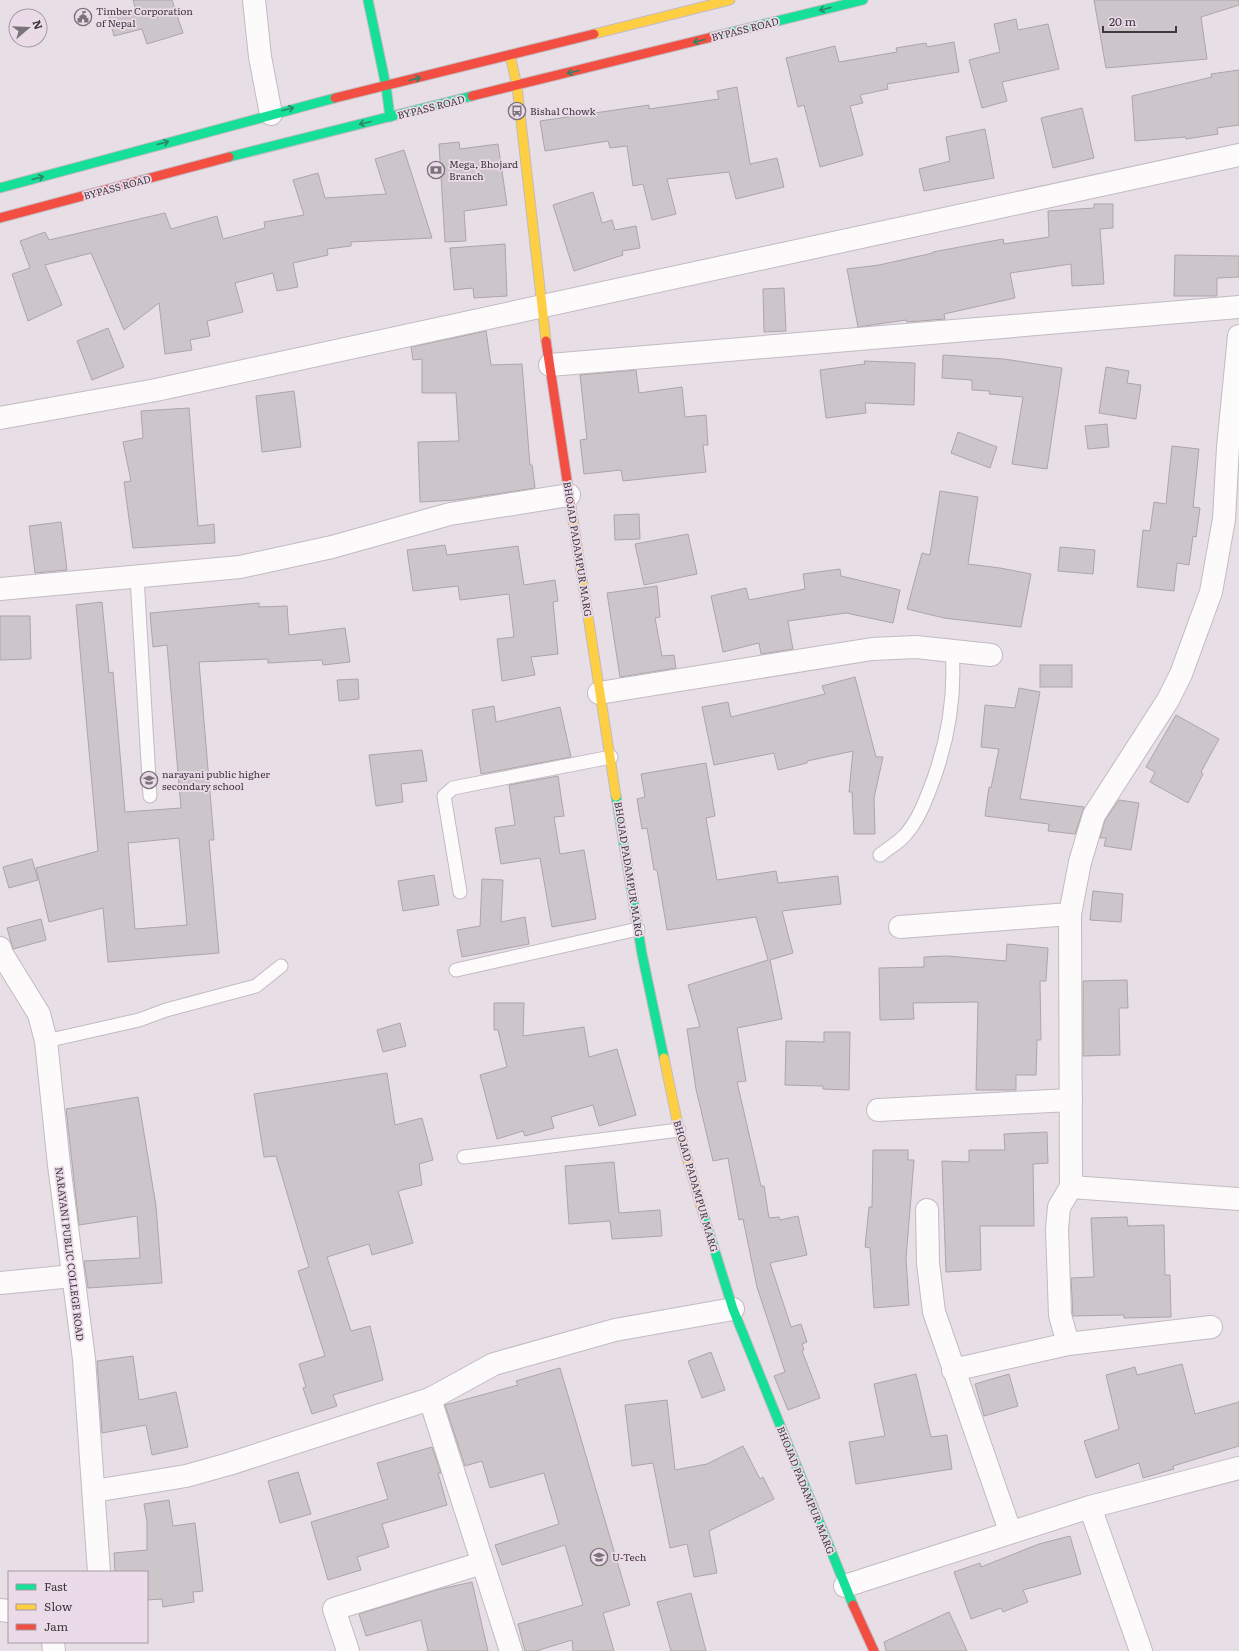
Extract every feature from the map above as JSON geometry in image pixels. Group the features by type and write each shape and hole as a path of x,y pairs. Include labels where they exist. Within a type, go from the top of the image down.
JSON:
{"main road":[{"path":"368,0 386,86 390,117"},
{"path":"0,188 271,114 730,0"},
{"name":"BYPASS ROAD","path":"0,218 279,144 863,0"},
{"name":"BHOJAD PADAMPUR MARG","path":"510,55 517,86 541,308 569,495 638,929 661,1052 679,1130 712,1245 733,1309 845,1586 874,1651"}],"street":[{"path":"254,0 260,57 271,114"},
{"path":"0,418 156,390 406,335 541,308 1239,155"},
{"path":"550,365 1239,308"},
{"path":"1068,1344 1060,1315 1057,1229 1059,1207 1071,1186 1070,914 1080,862 1094,815 1168,700 1181,674 1211,592 1224,519 1228,447 1239,336"},
{"path":"0,589 240,567 286,559 450,514 569,495"},
{"path":"600,693 872,649 916,647 991,655"},
{"path":"900,927 1070,914"},
{"name":"NARAYANI PUBLIC COLLEGE ROAD","path":"0,948 2,954 39,1014 46,1041 84,1359 99,1571"},
{"path":"878,1110 1071,1100"},
{"path":"1071,1186 1239,1199"},
{"path":"927,1210 928,1263 934,1312 1010,1531"},
{"path":"0,1283 73,1276"},
{"path":"94,1491 186,1476 229,1464 430,1399 494,1364 615,1330 733,1309"},
{"path":"953,1370 1068,1344 1211,1328"},
{"path":"430,1399 511,1651"},
{"path":"845,1586 1010,1531 1239,1468"},
{"path":"1090,1508 1141,1651"},
{"path":"348,1651 334,1609 482,1563"}],"lane":[{"path":"137,577 150,796"},
{"path":"880,855 906,834 922,810 939,767 948,734 954,678 952,650"},
{"path":"460,892 444,796 453,788 611,757"},
{"path":"456,970 638,929"},
{"path":"46,1041 139,1020 166,1010 256,986 281,966"},
{"path":"464,1157 679,1130"}],"building":[{"path":"133,0 172,0 183,33 147,44 142,29 114,36 109,17 136,10"},
{"path":"1094,0 1239,0 1239,5 1201,17 1207,59 1106,68"},
{"path":"1016,19 1018,30 1048,24 1059,69 1002,82 1007,101 982,108 969,60 1000,52 994,24"},
{"path":"954,42 959,72 887,84 888,89 860,95 863,103 850,106 863,155 820,167 804,105 798,107 786,58 835,46 839,62 897,52 896,48 926,43 927,47"},
{"path":"1239,70 1239,125 1217,128 1218,134 1186,139 1186,137 1135,141 1132,96 1212,77 1211,74"},
{"path":"737,87 750,164 777,158 784,187 736,199 729,172 667,179 676,214 652,220 643,184 633,186 627,146 610,148 608,141 545,151 540,121 649,105 649,109 719,99 717,91"},
{"path":"1082,108 1094,158 1053,168 1041,118"},
{"path":"985,129 994,178 924,191 919,169 950,161 946,137"},
{"path":"459,142 460,149 498,144 507,205 464,211 466,241 445,242 439,144"},
{"path":"404,150 432,238 351,242 351,246 327,249 328,255 293,263 298,287 277,291 273,273 235,283 243,312 207,321 210,336 190,340 192,350 165,354 159,303 124,330 91,253 45,265 62,305 28,321 12,274 30,268 20,241 45,232 49,240 165,213 171,229 217,216 223,239 265,228 264,222 304,215 293,180 318,173 325,198 386,194 375,159"},
{"path":"593,192 602,223 612,220 615,230 636,226 640,248 622,251 623,255 574,271 553,205"},
{"path":"1094,204 1113,204 1113,228 1100,229 1104,284 1072,286 1071,264 1010,273 1015,298 944,314 945,319 907,322 906,320 858,327 847,269 879,265 933,252 1003,239 1004,244 1049,237 1048,211 1094,208"},
{"path":"505,244 507,296 474,298 473,288 454,290 450,248"},
{"path":"1175,255 1239,256 1239,277 1217,278 1217,296 1174,296"},
{"path":"784,288 786,331 764,332 763,289"},
{"path":"108,328 124,367 92,380 77,341"},
{"path":"486,331 491,365 522,364 530,465 532,465 535,488 456,500 420,502 418,442 459,441 456,393 422,393 422,359 413,360 411,347"},
{"path":"943,355 1004,359 1062,368 1047,469 1012,464 1023,397 989,394 990,391 972,390 972,380 942,378"},
{"path":"864,361 915,363 914,405 865,403 866,413 826,418 820,370 865,364"},
{"path":"1106,367 1129,371 1127,383 1141,385 1136,419 1099,413"},
{"path":"636,370 639,393 682,387 685,417 706,415 708,445 703,445 706,472 623,481 621,470 584,474 580,440 587,439 580,375"},
{"path":"294,391 301,447 262,452 256,396"},
{"path":"189,408 198,526 214,524 215,543 133,548 124,482 131,481 123,442 143,438 141,411"},
{"path":"1107,424 1109,447 1088,449 1085,426"},
{"path":"958,432 997,447 990,468 951,453"},
{"path":"1172,446 1199,449 1193,507 1200,508 1196,537 1193,536 1189,565 1177,563 1174,591 1137,587 1143,530 1150,531 1154,502 1166,504"},
{"path":"940,491 978,497 968,564 1031,574 1021,627 944,618 907,609 922,553 930,555"},
{"path":"639,514 640,539 615,540 614,515"},
{"path":"61,522 67,570 35,573 29,526"},
{"path":"688,534 697,574 644,585 635,544"},
{"path":"445,545 447,555 518,546 524,585 555,580 558,601 553,602 558,654 531,657 535,675 502,681 497,639 514,637 509,594 460,600 458,586 413,591 407,550"},
{"path":"1060,547 1095,550 1093,574 1058,571"},
{"path":"840,569 841,576 900,590 893,623 846,613 788,621 793,649 761,654 759,643 723,652 711,596 746,588 749,600 805,589 803,574"},
{"path":"657,586 660,617 655,618 662,656 674,655 676,668 620,677 607,593"},
{"path":"102,602 109,673 113,672 125,812 181,808 167,645 153,647 150,613 259,603 259,607 287,606 289,635 345,628 350,662 323,665 322,660 268,663 268,659 199,662 214,840 209,840 219,953 108,962 103,908 49,922 36,868 98,851 76,605","holes":["179,838 187,925 135,929 128,843"]},
{"path":"0,616 30,616 31,659 0,660"},
{"path":"1040,665 1072,665 1072,687 1040,687"},
{"path":"855,677 876,757 883,757 874,798 875,834 854,834 852,792 849,792 853,751 807,761 807,763 778,770 774,753 714,765 702,707 728,702 731,717 825,694 822,686"},
{"path":"358,679 359,699 339,701 337,680"},
{"path":"1019,688 1040,692 1020,799 1084,807 1075,834 1048,831 1049,824 985,816 989,787 991,788 999,749 981,747 985,705 1015,708"},
{"path":"494,706 496,722 560,707 571,757 481,774 472,710"},
{"path":"1176,715 1219,739 1201,772 1203,774 1188,803 1150,782 1155,772 1146,767"},
{"path":"422,750 427,781 401,784 403,802 376,806 369,755"},
{"path":"706,763 715,816 706,818 717,880 776,871 778,883 838,876 841,904 782,911 793,953 770,960 782,1019 737,1028 746,1081 737,1082 761,1186 764,1186 769,1218 779,1217 780,1220 798,1216 807,1255 770,1263 791,1327 801,1324 807,1342 802,1344 804,1350 802,1351 820,1398 788,1410 774,1376 785,1372 757,1287 743,1219 739,1220 728,1158 713,1161 696,1089 687,1029 700,1027 688,985 768,960 756,917 667,930 657,870 654,870 647,828 642,829 637,799 645,797 641,774"},
{"path":"558,776 564,816 554,817 560,854 584,850 596,919 552,927 540,858 501,864 495,828 515,825 509,785"},
{"path":"1119,800 1139,803 1131,850 1104,846 1106,838 1100,838 1105,820"},
{"path":"32,859 38,880 9,888 3,867"},
{"path":"434,875 439,905 403,911 398,881"},
{"path":"482,879 503,880 501,922 525,917 529,944 462,957 457,930 480,926"},
{"path":"1093,891 1123,894 1121,922 1090,920"},
{"path":"41,919 46,940 13,949 7,928"},
{"path":"1007,944 1048,948 1046,981 1040,981 1041,1040 1037,1040 1036,1075 1016,1075 1016,1090 976,1090 978,1002 913,1003 914,1019 880,1020 879,968 924,967 924,957 947,956 1006,961"},
{"path":"1127,980 1128,1008 1119,1008 1120,1055 1083,1056 1083,981"},
{"path":"494,1003 524,1003 523,1036 584,1027 589,1057 617,1049 636,1115 599,1126 593,1105 551,1117 554,1128 525,1136 523,1131 497,1139 480,1075 507,1067 498,1030 494,1030"},
{"path":"400,1023 406,1046 383,1052 377,1030"},
{"path":"824,1032 850,1032 849,1090 823,1089 823,1086 785,1085 786,1041 824,1042"},
{"path":"387,1073 395,1125 422,1118 433,1160 419,1164 422,1185 398,1191 413,1243 372,1255 369,1244 327,1257 351,1331 370,1326 383,1380 333,1395 337,1406 312,1414 303,1388 306,1387 299,1364 325,1356 298,1271 309,1267 276,1156 264,1157 254,1094"},
{"path":"138,1097 156,1206 162,1283 88,1288 84,1261 140,1258 137,1216 79,1225 66,1109"},
{"path":"1047,1132 1048,1163 1033,1164 1034,1226 980,1226 981,1270 946,1272 942,1161 969,1162 969,1150 1005,1150 1004,1134"},
{"path":"873,1150 908,1150 908,1160 914,1160 906,1258 909,1305 874,1308 870,1248 865,1247 869,1207 872,1207"},
{"path":"614,1162 619,1213 660,1210 662,1236 612,1239 610,1221 569,1224 565,1166"},
{"path":"1127,1217 1128,1226 1164,1225 1165,1275 1170,1275 1171,1317 1124,1318 1124,1315 1073,1316 1071,1278 1094,1277 1091,1218"},
{"path":"711,1352 725,1390 702,1398 688,1361"},
{"path":"133,1356 139,1400 176,1392 188,1447 152,1455 146,1425 102,1433 97,1361"},
{"path":"1182,1364 1195,1414 1239,1402 1239,1446 1173,1466 1174,1469 1143,1478 1139,1463 1096,1478 1084,1441 1119,1429 1106,1375 1135,1367 1137,1375"},
{"path":"560,1368 630,1605 603,1613 614,1651 573,1651 572,1640 536,1651 525,1651 518,1624 583,1605 565,1545 502,1565 495,1545 559,1524 544,1473 490,1488 482,1461 465,1466 445,1405 518,1385 516,1381"},
{"path":"916,1374 931,1437 947,1435 952,1469 856,1484 849,1442 885,1436 874,1384"},
{"path":"1009,1374 1018,1406 984,1416 975,1384"},
{"path":"667,1400 675,1470 707,1464 743,1446 760,1479 763,1477 774,1499 709,1531 717,1573 694,1577 687,1544 670,1548 653,1463 632,1466 625,1405"},
{"path":"432,1447 441,1473 438,1473 447,1505 382,1524 389,1547 357,1557 361,1570 328,1580 311,1522 388,1499 377,1463"},
{"path":"298,1472 311,1514 280,1523 268,1481"},
{"path":"169,1500 173,1526 195,1523 203,1591 193,1592 194,1602 163,1607 162,1599 148,1600 148,1571 115,1571 114,1553 147,1550 147,1522 144,1504"},
{"path":"1070,1536 1081,1574 1023,1590 1028,1602 1003,1612 1001,1608 971,1619 954,1572 980,1563 981,1567 1039,1544"},
{"path":"472,1582 488,1651 428,1651 421,1620 366,1636 359,1614 436,1590"},
{"path":"691,1593 706,1651 671,1651 657,1602"},
{"path":"949,1612 967,1651 886,1651 884,1642"}],"traffic: fast":[{"path":"368,0 386,86 390,117"},
{"path":"712,37 863,0"},
{"path":"229,157 472,96"},
{"path":"0,188 335,98"},
{"path":"616,796 642,954 664,1058"},
{"path":"703,1213 733,1309 853,1605"}],"traffic: slow":[{"path":"594,34 730,0"},
{"path":"510,55 517,86 546,341"},
{"path":"571,507 616,796"},
{"path":"664,1058 679,1130 703,1213"}],"traffic: jam":[{"path":"335,98 594,34"},
{"path":"472,96 712,37"},
{"path":"0,218 229,157"},
{"path":"546,341 571,507"},
{"path":"853,1605 874,1651"}],"place":[{"name":"Timber Corporation of Nepal","path":"83,17"},
{"name":"Bishal Chowk","path":"517,111"},
{"name":"Mega, Bhojard Branch","path":"436,170"},
{"name":"narayani public higher secondary school","path":"149,780"},
{"name":"U-Tech","path":"599,1557"}]}
